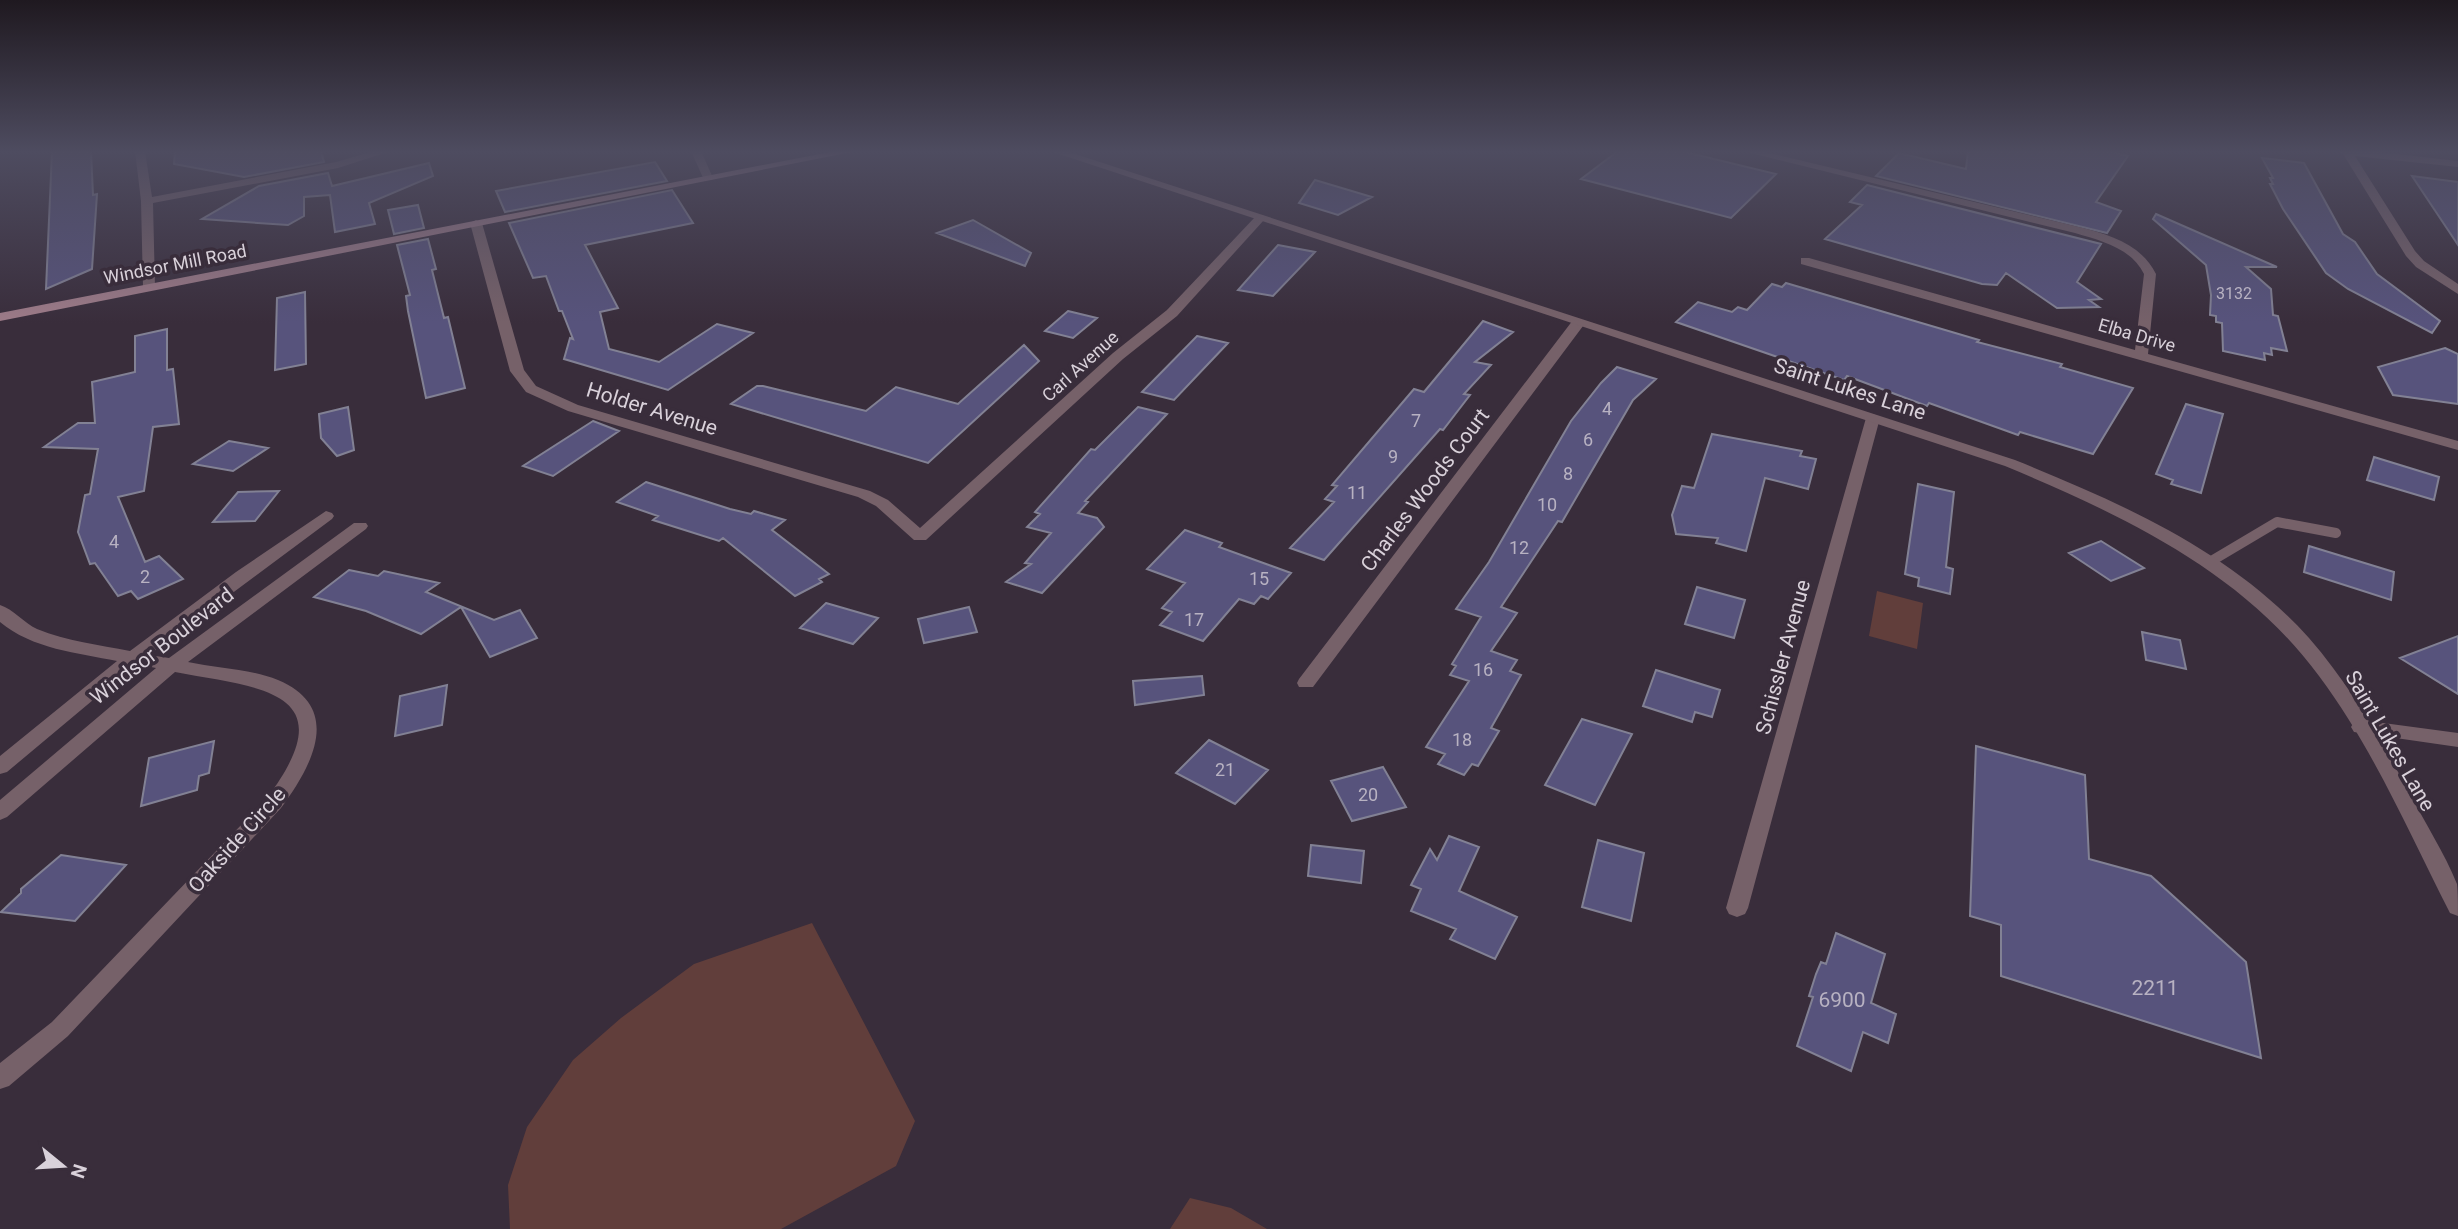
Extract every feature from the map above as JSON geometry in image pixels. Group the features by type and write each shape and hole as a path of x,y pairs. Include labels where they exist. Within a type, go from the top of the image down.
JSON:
{"main road":[{"name":"Windsor Mill Road","path":"0,317 552,208"}],"street":[{"path":"147,208 149,287"},
{"name":"Saint Lukes Lane","path":"1230,208 2010,463 2077,489 2141,521 2208,563 2258,600 2302,641 2361,727 2458,907"},
{"path":"1988,208 2079,230 2125,247 2146,265 2150,274 2141,357"},
{"path":"2380,208 2420,264 2458,289"},
{"name":"Carl Avenue","path":"920,537 1118,356 1172,313 1260,218"},
{"name":"Holder Avenue","path":"477,223 517,371 531,389 573,408 864,494 891,510 920,537"},
{"name":"Elba Drive","path":"1805,261 2458,446"},
{"name":"Charles Woods Court","path":"1306,683 1578,323"},
{"name":"Schissler Avenue","path":"1737,908 1873,418"},
{"name":"Windsor Boulevard","path":"0,767 133,657 240,575 326,516"},
{"name":"Windsor Boulevard","path":"0,812 172,665 359,526"},
{"name":"Oakside Circle","path":"0,611 7,620 50,640 270,684 295,699 305,719 307,745 300,764 274,803 60,1029 0,1078"},
{"path":"2361,727 2458,740"}],"lane":[{"path":"2208,563 2277,522 2336,533"}],"shaded area":[{"path":"1877,591 1923,603 1917,649 1869,636"},
{"path":"812,923 915,1121 896,1166 781,1229 510,1229 508,1185 527,1127 573,1060 621,1018 694,964"},
{"path":"1190,1198 1231,1208 1267,1229 1170,1229"}],"building":[{"path":"50,208 96,208 92,269 46,289"},
{"path":"220,208 304,208 304,216 288,225 202,219"},
{"path":"332,208 371,208 375,224 335,232"},
{"path":"419,208 424,228 394,234 388,210"},
{"path":"503,208 524,208 505,212"},
{"path":"581,208 684,208 693,223 585,245 618,308 600,312 609,349 659,362 717,324 753,333 668,390 564,359 570,338 573,339 562,311 559,311 546,276 533,278 509,223"},
{"path":"1316,208 1351,208 1338,215"},
{"path":"1694,208 1741,208 1731,218"},
{"path":"1858,208 1960,208 2101,244 2077,282 2101,299 2089,300 2099,307 2057,308 2006,273 1997,285 1982,284 1825,239"},
{"path":"2007,208 2114,208 2121,211 2107,233"},
{"path":"2329,208 2343,234 2355,242 2377,274 2440,321 2432,333 2348,289 2326,273 2283,209"},
{"path":"2434,208 2458,208 2458,245"},
{"path":"2156,214 2277,267 2246,267 2271,289 2273,315 2278,316 2287,351 2271,348 2272,355 2264,353 2265,360 2223,351 2222,323 2216,322 2216,316 2210,315 2211,295 2206,265 2153,219"},
{"path":"973,220 1031,253 1025,266 937,233"},
{"path":"428,239 436,269 432,270 444,318 448,317 465,388 426,398 408,311 406,296 410,295 397,245"},
{"path":"1278,245 1315,252 1273,296 1238,290"},
{"path":"1786,283 1979,340 1977,342 2062,364 2060,367 2133,388 2093,454 2020,432 2018,435 1929,403 1927,406 1847,376 1844,380 1676,322 1698,302 1732,312 1738,307 1747,310 1772,284 1782,287"},
{"path":"305,292 306,364 275,370 277,298"},
{"path":"1068,311 1097,318 1073,338 1045,331"},
{"path":"1483,321 1513,332 1475,362 1491,365 1464,394 1470,395 1443,430 1440,429 1324,560 1290,548 1334,502 1325,499 1337,486 1332,485 1414,389 1424,392"},
{"path":"167,329 167,370 173,369 179,424 153,427 144,491 118,497 145,562 159,556 183,579 138,599 131,591 118,596 95,563 90,564 78,532 85,495 90,494 98,449 44,447 78,423 95,423 92,382 135,372 135,336"},
{"path":"1197,336 1228,343 1174,400 1142,392"},
{"path":"1024,345 1039,361 928,463 731,404 757,386 763,386 866,411 896,387 958,404"},
{"path":"2445,348 2458,354 2458,404 2393,395 2378,367"},
{"path":"1617,367 1656,379 1633,400 1562,522 1558,521 1501,607 1517,613 1491,651 1517,660 1510,671 1521,675 1491,728 1499,731 1478,766 1472,764 1464,775 1438,764 1445,754 1426,747 1469,681 1450,675 1456,666 1452,664 1481,617 1456,609 1489,562 1571,421"},
{"path":"2186,404 2223,414 2201,493 2171,484 2173,480 2156,474"},
{"path":"348,407 354,450 337,456 321,438 319,414"},
{"path":"1138,407 1167,414 1085,501 1088,502 1078,513 1097,518 1104,527 1042,593 1006,582 1031,564 1025,563 1051,533 1027,527 1040,514 1035,512 1091,449 1095,450"},
{"path":"593,421 619,431 553,476 523,466"},
{"path":"1712,434 1802,451 1800,456 1816,459 1808,489 1765,478 1746,551 1716,543 1718,538 1676,534 1672,515 1682,486 1694,488"},
{"path":"229,441 268,448 233,471 193,464"},
{"path":"2374,457 2439,477 2434,500 2367,480"},
{"path":"646,482 730,509 751,514 754,511 785,520 772,530 829,574 819,579 822,582 795,596 723,538 719,541 653,520 658,516 617,502"},
{"path":"1918,484 1954,492 1946,567 1953,569 1950,594 1918,586 1919,578 1905,574"},
{"path":"279,491 255,521 213,522 238,492"},
{"path":"1185,530 1222,543 1219,547 1291,573 1268,599 1261,596 1254,604 1239,599 1203,641 1160,625 1172,612 1162,608 1185,583 1147,569"},
{"path":"2101,541 2144,568 2111,581 2069,553"},
{"path":"2309,546 2394,572 2391,600 2304,572"},
{"path":"349,570 378,576 384,571 439,583 426,592 494,620 520,610 537,638 490,657 461,607 421,634 366,611 314,597"},
{"path":"1697,587 1745,600 1734,638 1685,624"},
{"path":"826,603 878,618 853,644 800,628"},
{"path":"969,607 977,632 924,643 918,619"},
{"path":"2142,632 2180,640 2186,669 2146,660"},
{"path":"2458,636 2458,694 2400,658"},
{"path":"1656,670 1720,690 1712,717 1695,712 1692,722 1643,706"},
{"path":"1202,676 1204,695 1135,705 1133,681"},
{"path":"447,685 442,725 395,736 400,696"},
{"path":"1582,719 1632,734 1595,805 1545,785"},
{"path":"1209,740 1268,770 1235,804 1176,773"},
{"path":"214,741 209,773 199,776 197,790 141,806 149,758"},
{"path":"1976,746 2085,775 2089,859 2151,876 2246,962 2261,1058 2001,976 2001,925 1970,916"},
{"path":"1383,767 1406,807 1352,821 1331,781"},
{"path":"1449,836 1479,847 1459,891 1517,917 1495,959 1450,939 1456,929 1411,911 1421,889 1411,885 1430,849 1437,860"},
{"path":"1598,840 1644,853 1631,921 1582,907"},
{"path":"1311,845 1364,851 1361,883 1308,876"},
{"path":"61,855 126,865 75,921 1,912 21,893 21,889"},
{"path":"1836,933 1885,954 1871,1003 1896,1014 1888,1043 1863,1032 1851,1071 1797,1046 1813,997 1809,996 1816,974 1821,962 1826,964"}]}
